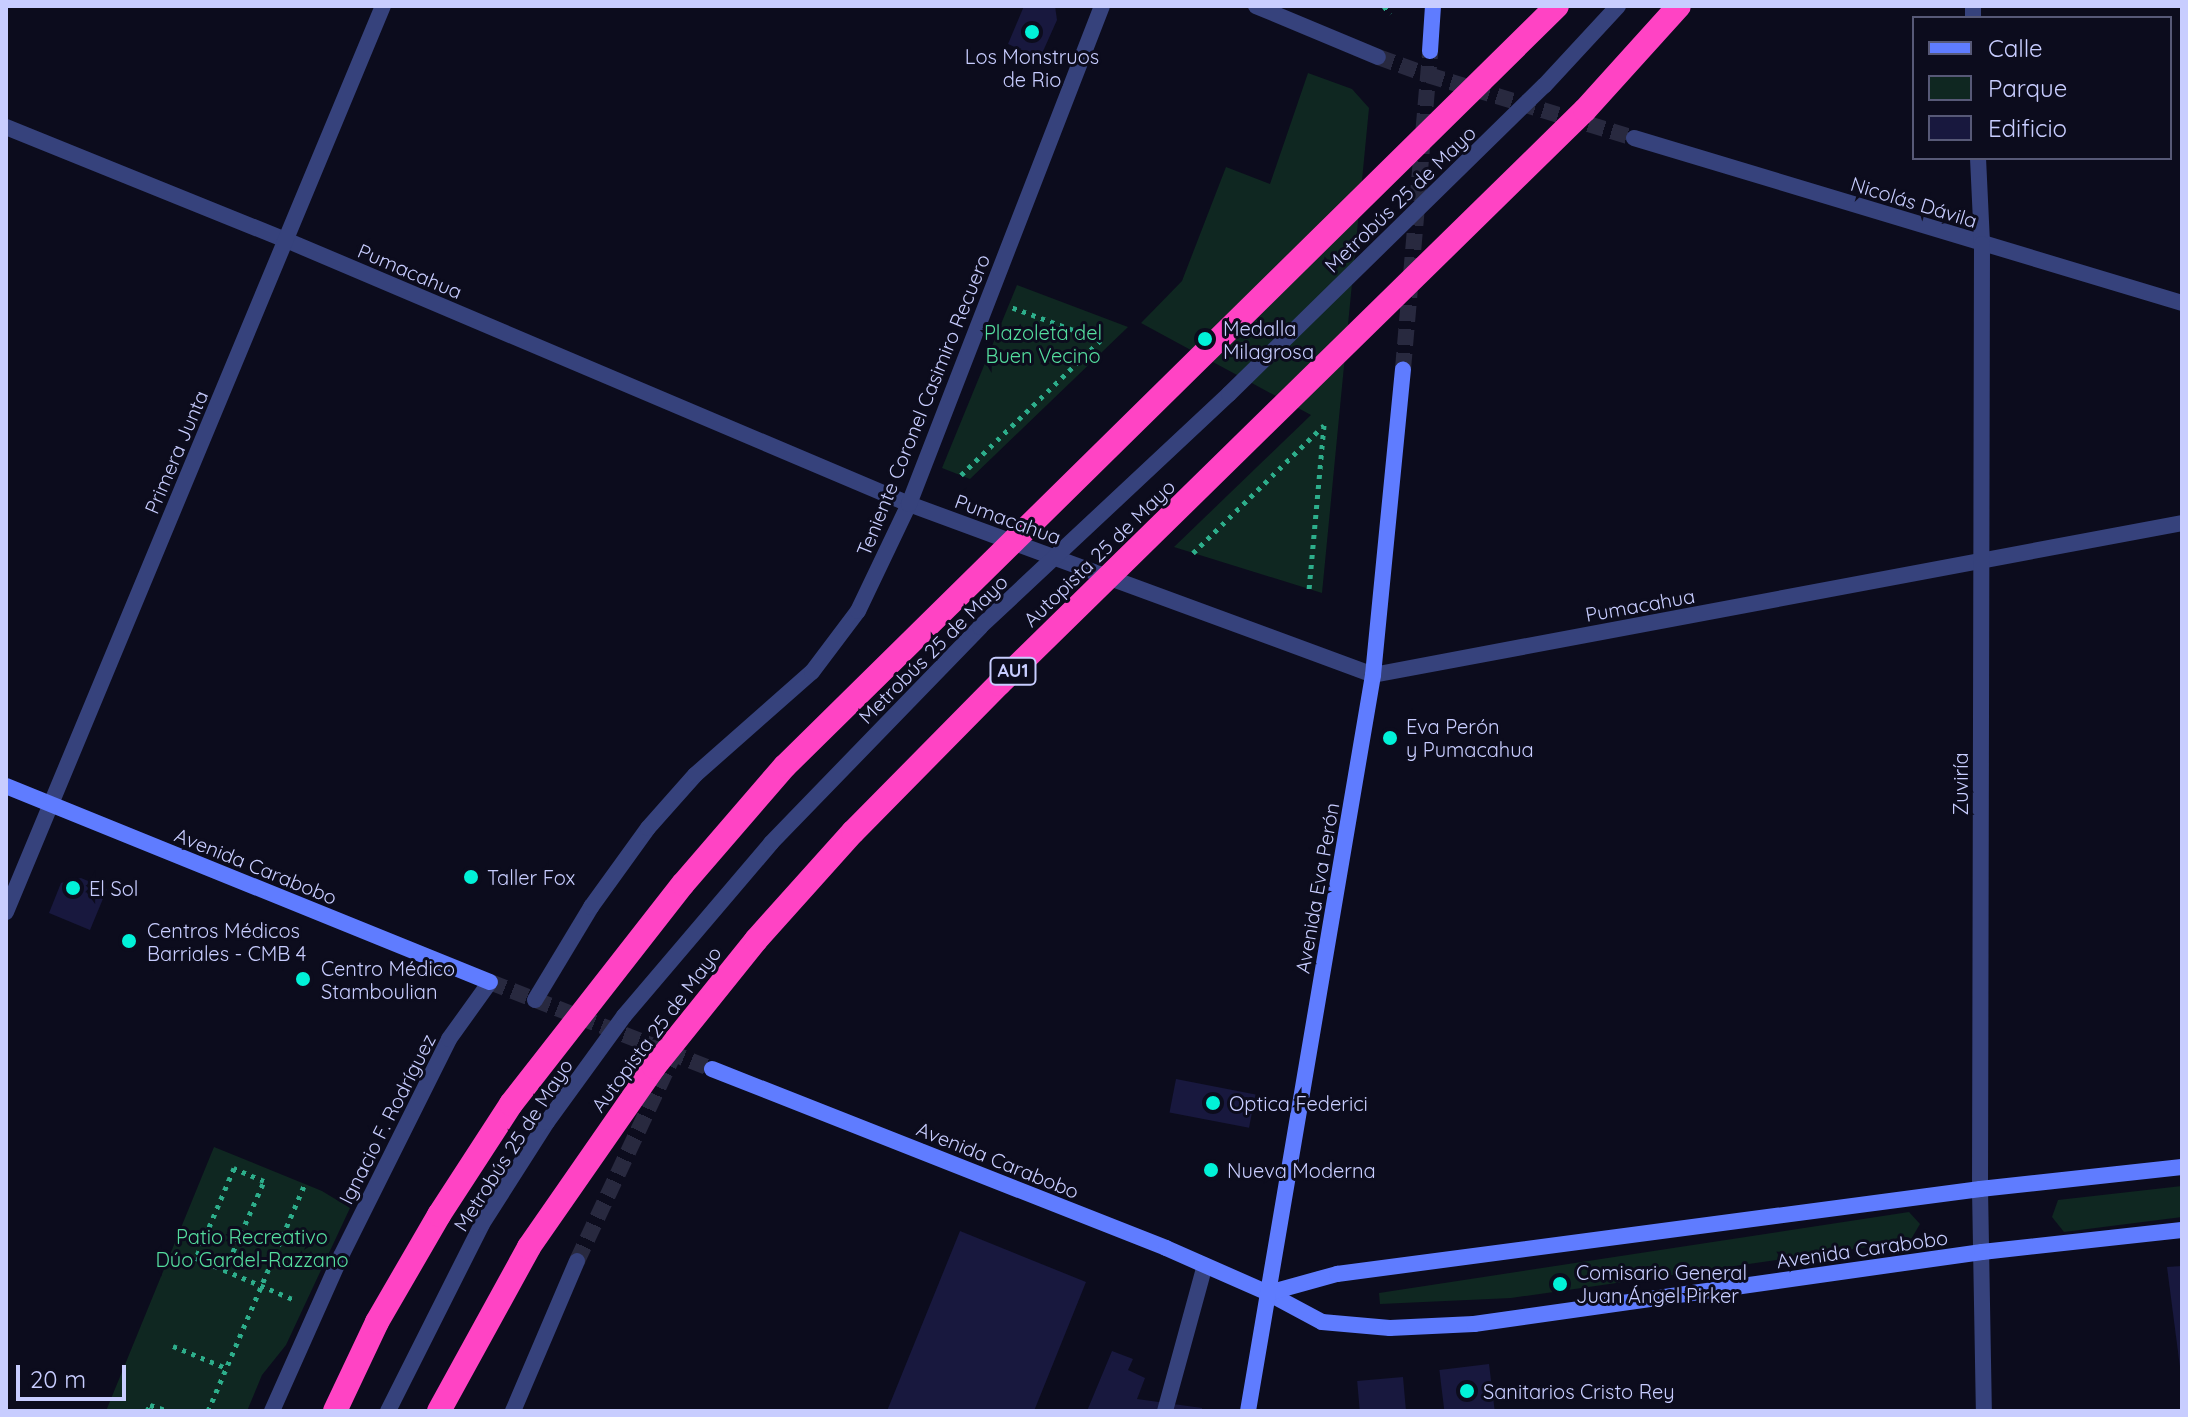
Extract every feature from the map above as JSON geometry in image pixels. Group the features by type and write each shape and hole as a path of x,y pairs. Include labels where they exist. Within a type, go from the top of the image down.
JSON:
{"highway":[{"path":"335,1411 377,1322 511,1104 664,907 775,777 1557,6"},
{"name":"Autopista 25 de Mayo","path":"439,1411 529,1247 654,1067 756,940 932,752 1585,110 1679,6"}],"main road":[{"path":"1430,51 1433,6"},
{"name":"Avenida Eva Perón","path":"1248,1411 1373,675 1403,369"},
{"name":"Avenida Carabobo","path":"6,786 490,982"},
{"name":"Avenida Carabobo","path":"712,1069 1205,1265 1268,1293 1322,1322 1390,1328 1474,1324 1982,1252 2182,1230"},
{"path":"1268,1293 1337,1274 1980,1189 2182,1167"}],"street":[{"name":"Primera Junta","path":"6,912 383,6"},
{"name":"Teniente Coronel Casimiro Recuero","path":"535,1000 591,907 648,828 695,775 812,672 858,611 909,504 1102,6"},
{"path":"1256,6 1378,57"},
{"name":"Metrobús 25 de Mayo","path":"388,1411 482,1224 547,1122 624,1016 752,864 980,627 1229,394 1544,86 1618,6"},
{"name":"Pumacahua","path":"6,127 286,240 909,504 1373,675 2182,523"},
{"name":"Nicolás Dávila","path":"1634,138 2182,303"},
{"name":"Zuviría","path":"1978,160 1982,244 1980,1189 1984,1411"},
{"name":"Ignacio F. Rodríguez","path":"272,1411 341,1256 449,1039 490,982"},
{"path":"513,1411 577,1261"},
{"path":"1165,1411 1205,1265"}],"path":[{"path":"1384,6 1390,14"},
{"path":"961,475 1101,340 1008,306"},
{"path":"1193,553 1324,425 1309,590"},
{"path":"225,1270 264,1181 234,1168 196,1258 306,1304"},
{"path":"208,1411 305,1184"},
{"path":"173,1346 226,1368"},
{"path":"147,1411 150,1405 168,1411"}],"green space":[{"path":"1308,73 1352,89 1369,108 1322,593 1174,547 1311,415 1141,323 1182,281 1226,167 1270,184"},
{"name":"Plazoleta del Buen Vecino","path":"1017,285 1128,327 970,479 942,468"},
{"name":"Patio Recreativo Dúo Gardel-Razzano","path":"214,1147 322,1191 350,1208 286,1345 262,1375 247,1411 106,1411"},
{"path":"2182,1186 2182,1217 2064,1232 2052,1217 2058,1200"},
{"path":"1909,1212 1920,1224 1910,1241 1511,1298 1380,1304 1379,1293"}],"building":[{"name":"Los Monstruos de Rio","path":"1024,6 1055,6 1057,20 1040,58 1008,44"},
{"path":"81,878 107,889 90,930 49,913 61,883"},
{"name":"Optica Federici","path":"1176,1079 1256,1094 1249,1128 1170,1112"},
{"path":"960,1231 1086,1282 1034,1411 887,1411"},
{"path":"2182,1266 2182,1367 2180,1367 2167,1267"},
{"path":"1112,1351 1133,1359 1128,1370 1145,1378 1137,1399 1202,1408 1202,1411 1087,1411"},
{"name":"Sanitarios Cristo Rey","path":"1489,1364 1495,1411 1444,1411 1439,1370"},
{"path":"1403,1377 1406,1411 1360,1411 1357,1381"}],"tunnel":[{"path":"1403,369 1430,51"},
{"path":"1378,57 1634,138"},
{"path":"490,982 712,1069"},
{"path":"577,1261 673,1056"}],"place":[{"name":"Los Monstruos de Rio","path":"1032,32"},
{"name":"Medalla Milagrosa","path":"1205,339"},
{"name":"Eva Perón y Pumacahua","path":"1390,738"},
{"name":"Taller Fox","path":"471,877"},
{"name":"El Sol","path":"73,888"},
{"name":"Centros Médicos Barriales - CMB 4","path":"129,941"},
{"name":"Centro Médico Stamboulian","path":"303,979"},
{"name":"Optica Federici","path":"1213,1103"},
{"name":"Nueva Moderna","path":"1211,1170"},
{"name":"Comisario General Juan Ángel Pirker","path":"1560,1284"},
{"name":"Sanitarios Cristo Rey","path":"1467,1391"}]}
